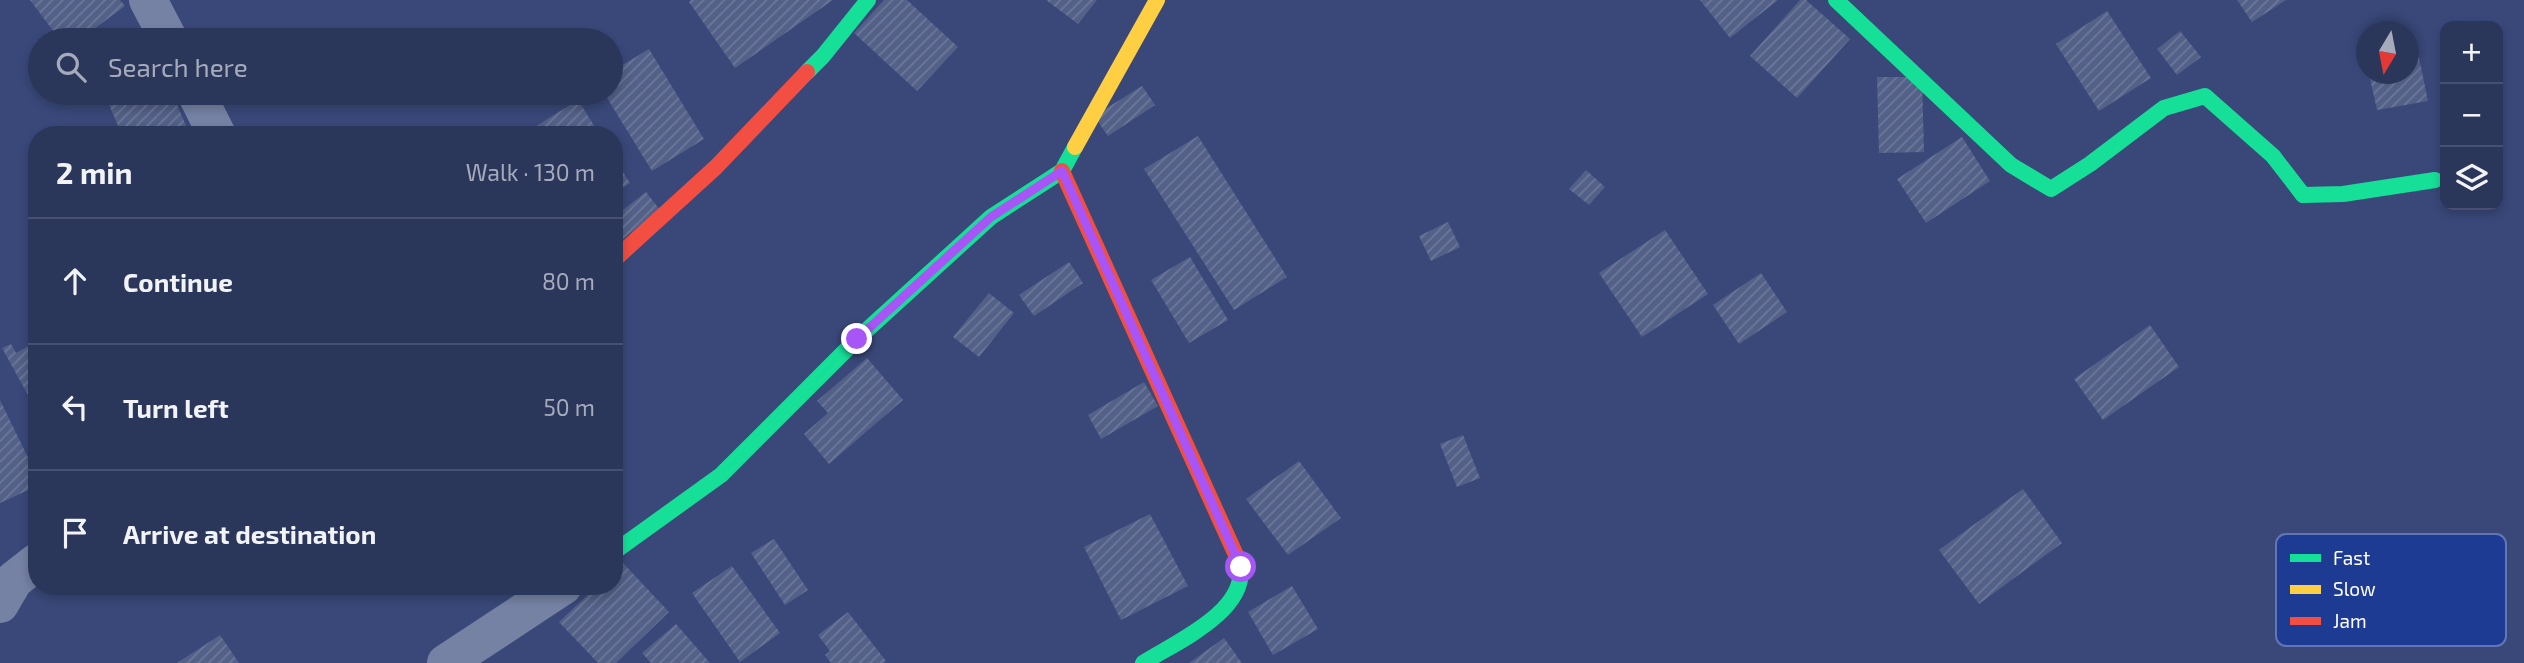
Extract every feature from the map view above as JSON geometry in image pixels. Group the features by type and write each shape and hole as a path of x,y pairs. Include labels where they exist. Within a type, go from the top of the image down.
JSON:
{"street":[{"path":"148,0 163,28"},
{"path":"623,252 716,167 823,56 868,0"},
{"path":"623,546 721,475 857,339 991,217 1062,171 1157,0"},
{"path":"1836,0 2011,165 2051,188 2090,164 2164,108 2205,96 2273,156 2303,195 2343,194 2435,180"},
{"path":"202,105 212,126"},
{"path":"1062,171 1241,567 1237,592 1223,612 1143,663"},
{"path":"0,604 14,580 28,569"},
{"path":"446,663 549,595"}],"building":[{"path":"30,0 120,0 125,6 95,28 51,28"},
{"path":"833,0 735,68 689,2"},
{"path":"884,0 907,0 958,47 917,91 854,33"},
{"path":"1046,0 1097,0 1078,24"},
{"path":"1700,0 1778,0 1730,38"},
{"path":"1800,0 1806,0 1850,39 1797,98 1750,56"},
{"path":"2237,0 2286,0 2252,22"},
{"path":"2107,11 2151,78 2099,111 2056,44"},
{"path":"2180,31 2201,57 2177,75 2157,49"},
{"path":"649,49 704,139 652,171 611,105 623,105 623,65"},
{"path":"2419,58 2428,101 2377,110 2371,84 2419,84"},
{"path":"1877,77 1922,77 1924,152 1879,153"},
{"path":"1142,86 1155,105 1108,136 1094,116"},
{"path":"109,105 177,105 186,126 118,126"},
{"path":"570,105 581,105 594,126 536,126"},
{"path":"1198,136 1287,277 1234,310 1144,169"},
{"path":"1962,137 1990,181 1926,223 1897,179"},
{"path":"1586,170 1605,187 1589,205 1569,189"},
{"path":"623,172 630,183 623,187"},
{"path":"646,192 660,210 623,239 623,210"},
{"path":"1448,222 1460,247 1431,261 1419,236"},
{"path":"1665,230 1708,294 1642,337 1599,273"},
{"path":"1190,257 1228,320 1189,343 1151,280"},
{"path":"1069,262 1083,283 1034,316 1019,295"},
{"path":"1761,273 1787,312 1739,344 1713,305"},
{"path":"989,293 1014,313 979,357 953,337"},
{"path":"2150,325 2179,367 2103,420 2074,379"},
{"path":"11,344 16,353 28,346 28,395 2,348"},
{"path":"867,358 903,400 829,464 804,434 828,413 817,401"},
{"path":"1144,382 1158,406 1101,439 1088,415"},
{"path":"0,400 28,458 28,490 0,503"},
{"path":"1463,435 1480,478 1457,487 1440,444"},
{"path":"1299,461 1341,518 1288,555 1246,499"},
{"path":"2023,489 2062,543 1979,604 1939,550"},
{"path":"1150,514 1188,586 1121,620 1084,547"},
{"path":"774,539 808,590 785,605 751,553"},
{"path":"623,563 669,612 616,663 598,663 559,622 588,595 623,595"},
{"path":"732,566 780,633 740,662 692,593"},
{"path":"1292,586 1318,629 1273,655 1248,612"},
{"path":"848,612 886,661 884,663 831,663 825,655 830,651 818,635"},
{"path":"676,624 710,663 651,663 642,653"},
{"path":"220,635 239,663 177,663"},
{"path":"1224,638 1242,663 1189,663"}],"traffic: fast":[{"path":"807,72 868,0"},
{"path":"1836,0 2011,165 2051,189 2090,164 2164,108 2205,96 2273,156 2303,195 2343,194 2435,180"},
{"path":"623,546 721,475 857,339 991,217 1062,171 1075,147"},
{"path":"1143,663 1191,635 1222,610 1240,581 1240,564"}],"traffic: slow":[{"path":"1075,147 1157,0"}],"traffic: jam":[{"path":"623,252 716,167 807,72"},
{"path":"1062,171 1240,564"}],"route":[{"path":"857,339 991,217 1062,171 1241,567"}]}
